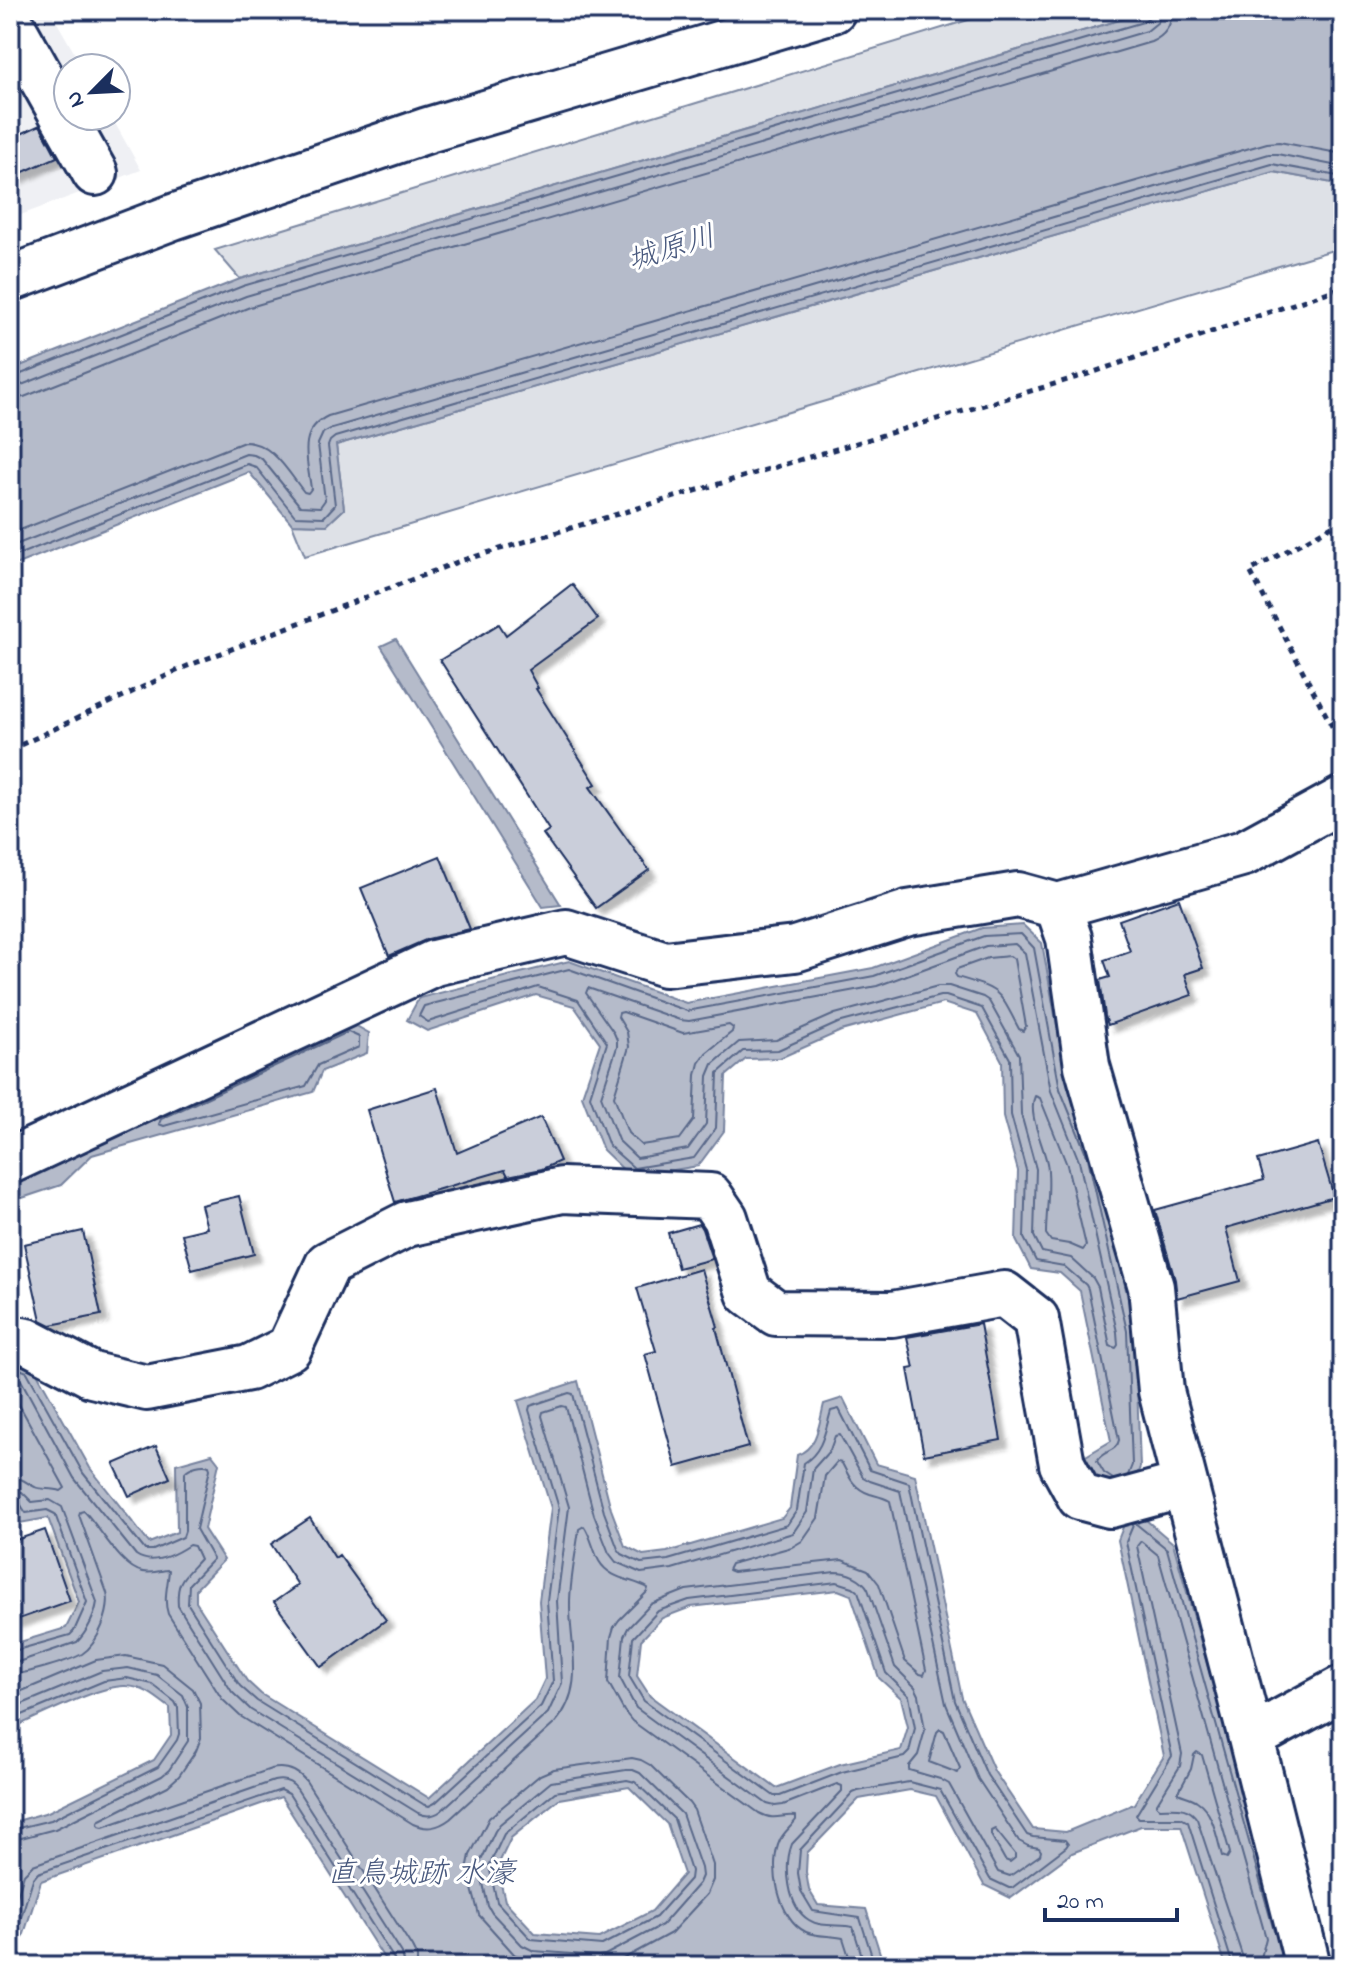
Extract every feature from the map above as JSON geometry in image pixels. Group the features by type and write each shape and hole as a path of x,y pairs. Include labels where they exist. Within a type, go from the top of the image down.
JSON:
{"street":[{"path":"10,279 173,217 428,130 833,10"},
{"path":"10,22 95,173"},
{"path":"10,1161 434,963 566,932 665,964 795,949 908,913 1018,895 1058,906 1244,853 1343,799"},
{"path":"1058,906 1069,938 1087,1066 1151,1287 1168,1488 1251,1738 1308,1966"},
{"path":"10,1338 27,1341 92,1375 147,1388 249,1368 289,1348 328,1264 407,1224 562,1190 710,1196 725,1218 749,1293 776,1313 892,1314 1004,1294 1036,1319 1062,1464 1080,1497 1110,1505 1168,1488"},
{"path":"1251,1738 1343,1688"}],"path":[{"path":"10,750 185,667 460,561 1088,374 1343,287"},
{"path":"1343,520 1250,571 1343,747"}],"shaded area":[{"path":"10,10 50,10 74,52 52,52 52,132 120,132 141,170 10,219"},
{"path":"1001,10 1154,10 240,279 215,250"},
{"path":"1274,172 1343,185 1343,247 305,556 292,524 327,525 344,509 336,445"}],"water":[{"name":"城原川","path":"1154,10 1343,10 1343,185 1274,172 336,445 344,509 327,525 292,524 249,472 10,567 10,370 240,279"},
{"path":"396,639 561,905 543,907 381,646"},
{"name":"直鳥城跡 水濠","path":"1023,925 1042,943 1068,1087 1096,1156 1135,1330 1140,1467 1133,1485 1139,1514 1173,1543 1285,1940 1276,1966 1226,1966 1181,1826 1141,1826 1072,1853 1011,1898 984,1885 936,1796 910,1790 859,1799 807,1853 809,1890 818,1905 866,1909 884,1966 389,1966 281,1797 41,1881 24,1934 10,1952 10,1823 48,1812 154,1760 171,1735 170,1708 145,1690 126,1686 101,1690 10,1729 10,1645 66,1628 79,1602 48,1518 20,1523 10,1500 10,1357 32,1364 90,1468 149,1543 177,1532 176,1464 212,1454 219,1463 204,1529 224,1560 196,1589 196,1602 247,1681 261,1694 429,1798 535,1700 545,1679 539,1601 551,1508 518,1401 578,1381 611,1509 625,1546 643,1555 667,1552 782,1518 790,1508 797,1455 813,1441 824,1404 843,1398 876,1464 915,1475 962,1698 994,1771 1033,1829 1066,1832 1134,1804 1164,1756 1118,1540 1125,1522 1114,1490 1098,1478 1084,1457 1111,1441 1080,1291 1060,1273 1031,1269 1016,1240 1018,1171 1003,1117 1002,1061 977,1014 943,1003 841,1031 780,1058 746,1059 726,1076 724,1131 698,1166 631,1177 603,1150 582,1096 600,1043 574,1006 536,995 427,1031 407,1020 419,998 569,961 686,1003 873,968 982,928","holes":["838,1590 851,1595 879,1678 901,1698 908,1727 901,1750 840,1764 776,1788 650,1696 637,1676 641,1640 662,1618 691,1607","629,1787 667,1824 684,1874 652,1911 599,1938 535,1933 505,1901 497,1867 511,1838 559,1799"]},
{"path":"351,1023 369,1033 367,1053 322,1071 313,1092 92,1155 61,1185 10,1202 10,1180"}],"building":[{"path":"40,125 57,157 10,178 10,139"},
{"path":"572,584 598,619 528,670 536,689 596,784 590,787 649,870 596,908 543,834 549,830 440,660 499,624 506,635"},
{"path":"440,856 470,929 428,939 389,956 361,888"},
{"path":"1179,899 1203,968 1185,974 1192,995 1108,1025 1100,980 1110,977 1104,960 1130,951 1119,920"},
{"path":"437,1088 457,1153 541,1117 560,1161 542,1169 508,1176 505,1170 395,1202 367,1110"},
{"path":"1318,1143 1334,1197 1226,1228 1240,1281 1177,1298 1175,1280 1155,1210 1264,1180 1258,1160"},
{"path":"239,1196 254,1254 192,1270 182,1234 207,1228 201,1205"},
{"path":"699,1224 712,1259 678,1268 668,1233"},
{"path":"83,1231 101,1315 51,1325 41,1320 24,1244"},
{"path":"701,1269 748,1447 676,1467 645,1354 656,1351 637,1288"},
{"path":"980,1324 1001,1440 924,1455 908,1369 914,1368 907,1337"},
{"path":"156,1446 170,1478 129,1496 114,1464"},
{"path":"310,1518 335,1558 339,1555 386,1620 321,1667 274,1602 298,1585 271,1544"},
{"path":"45,1530 70,1601 10,1622 10,1542"}]}
